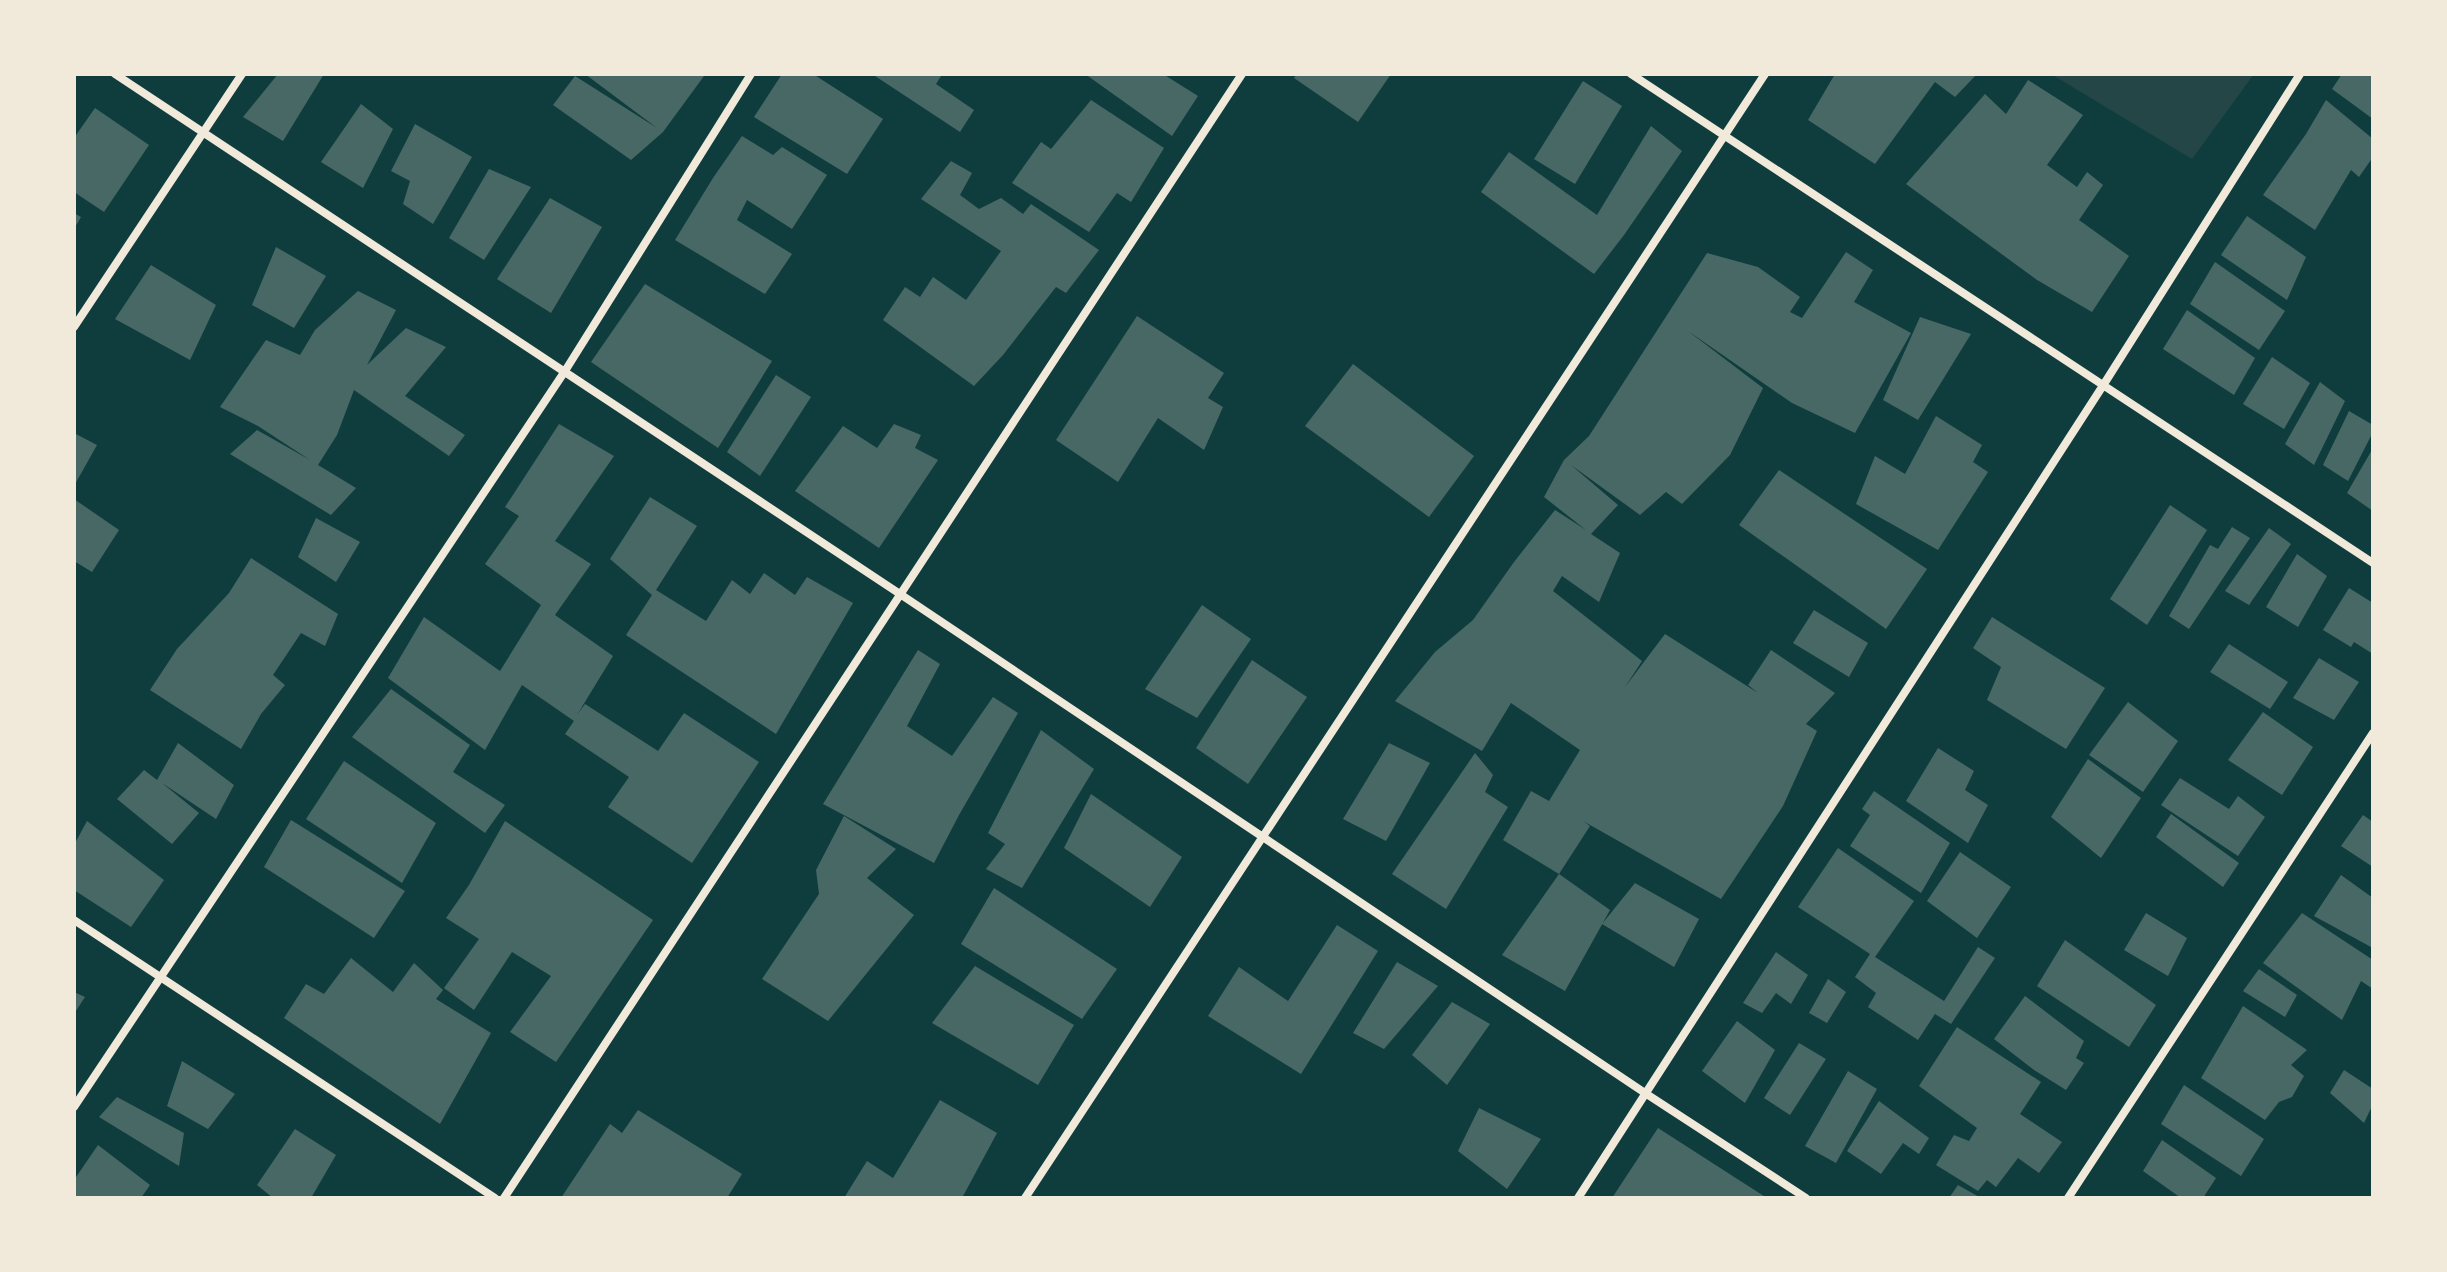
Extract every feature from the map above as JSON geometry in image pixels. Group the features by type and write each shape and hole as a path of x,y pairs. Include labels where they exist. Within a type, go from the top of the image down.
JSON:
{"street":[{"path":"115,74 1806,1198"},
{"path":"74,327 242,74"},
{"path":"74,1107 565,371 751,74"},
{"path":"504,1198 1242,74"},
{"path":"1631,74 2373,563"},
{"path":"1025,1198 1765,74"},
{"path":"1578,1198 2104,384 2300,74"},
{"path":"2068,1198 2373,733"},
{"path":"74,920 495,1198"}],"shaded area":[{"path":"2051,74 2254,74 2192,159"}],"building":[{"path":"278,74 324,74 283,141 243,117"},
{"path":"585,74 704,76 663,132 631,160 553,105 575,76 657,128"},
{"path":"782,74 813,74 883,119 847,174 754,117"},
{"path":"872,74 938,74 941,76 936,84 974,110 960,132"},
{"path":"1085,74 1163,74 1198,96 1172,136"},
{"path":"1297,74 1391,74 1358,122 1294,78"},
{"path":"1835,74 1977,74 1955,97 1935,82 1875,164 1808,120"},
{"path":"2342,74 2373,74 2373,119 2332,89"},
{"path":"2028,80 2083,115 2047,165 2077,187 2087,172 2103,185 2079,220 2129,256 2092,312 2037,280 1906,184 1985,94 2006,114"},
{"path":"1583,81 1622,106 1575,184 1534,159"},
{"path":"1091,100 1164,148 1131,202 1117,193 1089,232 1012,183 1041,142 1051,149"},
{"path":"2326,100 2373,139 2373,157 2359,177 2351,170 2315,230 2263,195"},
{"path":"361,104 393,129 363,188 321,162"},
{"path":"95,108 149,145 104,212 74,192 74,138"},
{"path":"415,124 472,157 433,224 403,204 410,181 391,171"},
{"path":"1651,126 1682,151 1594,274 1481,192 1509,152 1597,215"},
{"path":"742,136 773,155 782,147 827,175 792,229 747,200 737,220 792,254 765,294 675,240"},
{"path":"951,161 972,173 960,195 979,209 1001,198 1023,214 1031,204 1099,250 1066,293 1056,287 1003,355 974,386 883,320 905,287 920,297 933,277 966,300 1001,251 921,199"},
{"path":"489,169 531,187 484,260 449,238"},
{"path":"550,198 602,227 551,313 497,279"},
{"path":"74,213 81,217 74,229"},
{"path":"2247,216 2306,257 2287,300 2221,255"},
{"path":"276,247 326,276 294,328 252,305"},
{"path":"1846,252 1873,270 1854,302 1911,333 1855,433 1792,403 1688,331 1763,388 1730,455 1682,504 1666,492 1640,515 1571,465 1618,505 1591,534 1620,553 1599,602 1562,576 1553,591 1642,661 1625,687 1665,634 1758,693 1748,685 1771,650 1835,693 1806,724 1817,731 1783,806 1721,899 1583,821 1590,826 1559,874 1503,840 1531,791 1549,801 1580,750 1511,703 1482,751 1395,701 1435,652 1473,620 1555,510 1586,530 1544,497 1564,460 1589,436 1707,253 1758,267 1800,297 1790,312 1802,318"},
{"path":"2215,262 2285,311 2259,350 2190,304"},
{"path":"151,265 216,305 190,360 115,319"},
{"path":"645,284 772,361 718,448 591,362"},
{"path":"358,291 396,310 367,365 406,328 446,347 405,396 465,435 449,456 354,390 337,435 318,465 356,488 331,515 230,454 257,430 310,460 258,426 220,407 266,340 300,355 315,330"},
{"path":"2187,310 2255,358 2234,395 2163,349"},
{"path":"1137,316 1224,373 1208,398 1223,407 1204,450 1158,418 1118,482 1056,440"},
{"path":"1920,317 1971,334 1918,420 1883,400"},
{"path":"2272,357 2310,383 2284,429 2243,404"},
{"path":"1353,364 1474,456 1429,517 1305,426"},
{"path":"776,375 811,397 760,476 727,452"},
{"path":"2320,382 2345,401 2314,465 2285,444"},
{"path":"2349,411 2373,425 2373,432 2348,481 2323,465"},
{"path":"1936,416 1982,445 1973,462 1988,472 1938,550 1856,504 1875,456 1905,474"},
{"path":"559,424 614,456 555,541 591,564 555,615 613,656 577,715 585,704 658,751 684,713 759,762 692,863 608,807 629,777 565,734 574,721 522,685 485,750 388,678 424,617 500,671 541,605 485,564 519,516 505,507"},
{"path":"894,424 921,435 915,448 938,460 879,548 795,491 843,426 877,448"},
{"path":"74,433 97,445 74,486"},
{"path":"2373,448 2373,511 2347,493"},
{"path":"1779,470 1927,569 1886,629 1739,525"},
{"path":"650,497 697,526 656,590 706,621 732,580 750,594 764,573 795,595 807,577 853,603 776,734 626,635 652,595 610,559"},
{"path":"74,499 119,530 92,572 74,561"},
{"path":"2170,505 2207,530 2147,625 2110,599"},
{"path":"316,518 360,542 336,582 298,557"},
{"path":"2232,527 2250,538 2189,629 2169,616 2210,545 2218,549"},
{"path":"2269,528 2291,544 2249,605 2225,591"},
{"path":"2297,554 2327,576 2298,627 2266,607"},
{"path":"251,558 338,614 325,646 301,633 273,675 285,685 261,714 241,749 150,690 177,649 229,593"},
{"path":"2349,588 2373,603 2373,654 2354,642 2351,647 2323,630"},
{"path":"1202,605 1251,639 1197,718 1145,689"},
{"path":"1814,610 1868,643 1849,677 1793,643"},
{"path":"1992,617 2105,688 2066,749 1987,700 2001,667 1973,648"},
{"path":"2229,644 2288,682 2270,709 2210,672"},
{"path":"918,650 940,664 907,726 952,756 993,697 1018,713 934,863 823,804"},
{"path":"2319,658 2359,682 2334,720 2293,698"},
{"path":"1252,660 1307,697 1248,784 1196,748"},
{"path":"391,689 470,745 453,772 505,805 485,833 352,737"},
{"path":"2128,702 2178,741 2143,792 2089,755"},
{"path":"2263,712 2313,747 2282,795 2228,760"},
{"path":"1041,730 1094,769 1022,888 986,869 1005,844 988,833"},
{"path":"178,743 234,785 216,819 162,783 199,813 172,844 117,799 144,770 157,780"},
{"path":"1389,743 1430,763 1386,841 1343,819"},
{"path":"1938,748 1974,771 1965,790 1988,805 1968,843 1906,801"},
{"path":"1475,753 1493,775 1485,792 1508,807 1446,909 1392,874"},
{"path":"2088,759 2141,798 2101,858 2051,817"},
{"path":"344,761 436,823 402,883 306,819"},
{"path":"2180,778 2229,809 2238,796 2265,817 2238,856 2161,805"},
{"path":"1874,791 1950,843 1921,893 1850,846 1870,815 1862,809"},
{"path":"1091,794 1182,857 1150,907 1064,848"},
{"path":"2171,814 2239,863 2223,887 2156,837"},
{"path":"2363,815 2373,822 2373,867 2341,846"},
{"path":"844,816 896,849 867,878 914,915 828,1021 762,979 819,894 816,870"},
{"path":"291,820 405,891 374,938 264,867"},
{"path":"87,821 164,880 131,927 74,890 74,845"},
{"path":"505,821 653,920 556,1062 510,1032 551,976 512,952 474,1010 444,988 479,939 446,918 469,885"},
{"path":"1838,848 1914,901 1875,957 1944,1001 1978,947 1995,958 1951,1024 1935,1014 1918,1040 1868,1007 1876,993 1855,977 1870,954 1798,907"},
{"path":"1960,852 2011,887 1977,938 1927,901"},
{"path":"1559,874 1610,910 1565,991 1502,955"},
{"path":"2341,875 2373,898 2371,947 2314,916"},
{"path":"1635,883 1699,919 1674,967 1602,924"},
{"path":"994,888 1117,969 1082,1019 961,944"},
{"path":"2146,913 2187,938 2168,976 2124,950"},
{"path":"2302,913 2373,960 2373,989 2361,981 2342,1020 2263,963"},
{"path":"1337,925 1378,951 1301,1074 1208,1016 1239,967 1288,1001"},
{"path":"2065,940 2156,1005 2129,1047 2037,986"},
{"path":"1776,952 1808,975 1791,1004 1776,993 1762,1013 1743,1003"},
{"path":"351,958 393,992 414,963 443,990 436,999 491,1033 440,1124 284,1018 306,984 324,994"},
{"path":"1397,962 1438,986 1384,1049 1353,1033"},
{"path":"975,966 1074,1025 1038,1085 932,1023"},
{"path":"2259,969 2297,995 2285,1017 2243,991"},
{"path":"1828,979 1846,992 1827,1023 1809,1013"},
{"path":"74,992 85,997 74,1014"},
{"path":"2025,996 2084,1041 2076,1058 2084,1063 2066,1090 1994,1039"},
{"path":"1452,1002 1490,1024 1447,1085 1412,1055"},
{"path":"2243,1006 2307,1050 2291,1065 2304,1076 2292,1097 2279,1102 2265,1120 2201,1078"},
{"path":"1737,1021 1775,1050 1745,1103 1702,1071"},
{"path":"1957,1027 2041,1082 2020,1114 2062,1142 2039,1173 2018,1158 1996,1187 1987,1180 1978,1191 1936,1165 1954,1135 1969,1141 1977,1128 1919,1086"},
{"path":"1799,1043 1826,1059 1790,1115 1764,1098"},
{"path":"182,1061 235,1094 208,1129 167,1106"},
{"path":"2344,1070 2373,1089 2373,1104 2364,1123 2330,1093"},
{"path":"1848,1071 1877,1089 1836,1163 1805,1146"},
{"path":"2184,1085 2264,1139 2241,1176 2161,1124"},
{"path":"117,1097 184,1133 179,1166 99,1117"},
{"path":"940,1100 997,1133 962,1198 844,1198 867,1161 893,1178"},
{"path":"1879,1101 1929,1138 1919,1154 1903,1143 1881,1174 1847,1151"},
{"path":"1479,1108 1541,1139 1507,1189 1458,1151"},
{"path":"638,1110 742,1174 727,1198 561,1198 610,1124 622,1133"},
{"path":"1658,1128 1742,1182 1767,1198 1612,1198"},
{"path":"295,1129 336,1155 311,1198 273,1198 257,1185"},
{"path":"2162,1140 2216,1178 2203,1198 2181,1198 2143,1171"},
{"path":"98,1145 150,1185 141,1198 74,1198 74,1180"},
{"path":"1958,1185 1981,1198 1949,1198"}]}
